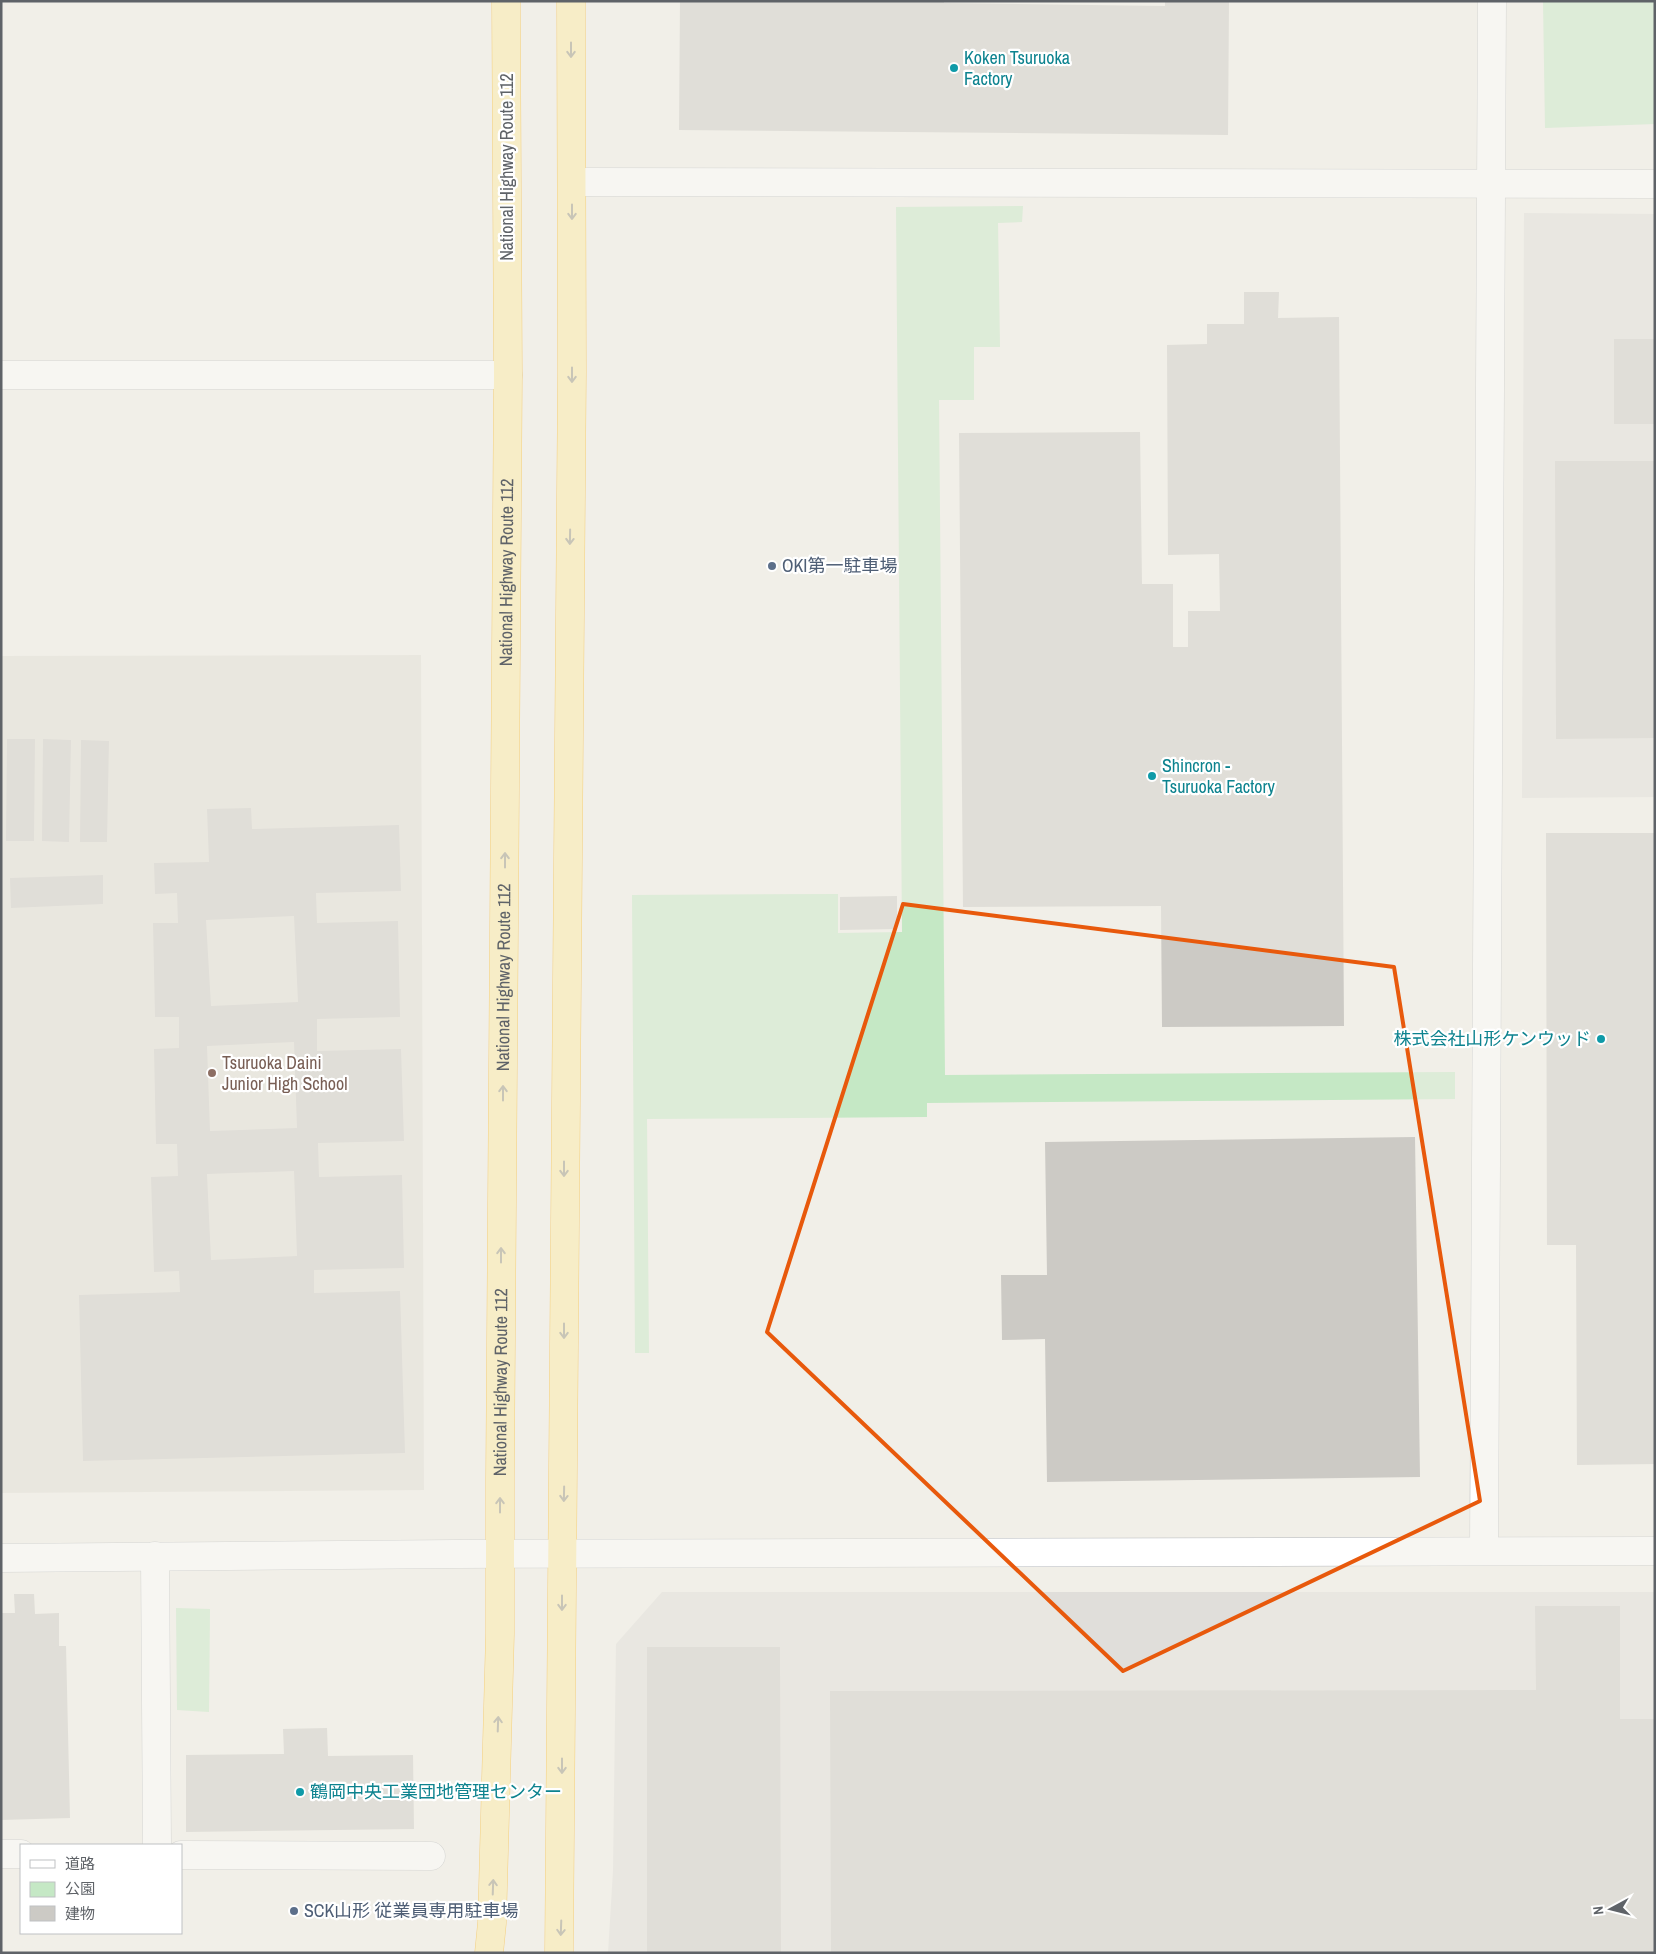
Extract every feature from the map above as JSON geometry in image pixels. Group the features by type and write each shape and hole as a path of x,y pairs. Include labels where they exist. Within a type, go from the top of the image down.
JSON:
{"highway":[{"name":"National Highway Route 112","path":"489,1953 492,1923 500,1664 508,375 506,1"},
{"path":"559,1953 572,182 571,1"}],"street":[{"path":"1484,1550 1492,1"},
{"path":"572,182 1655,184"},
{"path":"1,375 508,375"},
{"path":"1,1558 500,1554 1655,1551"},
{"path":"155,1556 157,1844"},
{"path":"1,1854 20,1854"},
{"path":"182,1854 431,1856"}],"highlighted area":[{"path":"903,904 1394,967 1480,1501 1123,1671 767,1332"}],"shaded area":[{"path":"1524,213 1655,214 1655,797 1522,798"},
{"name":"Tsuruoka Daini Junior High School","path":"421,655 424,1490 1,1493 1,656"},
{"path":"662,1592 1655,1592 1655,1953 608,1953 613,1871 616,1644"}],"green space":[{"path":"1543,1 1655,1 1655,124 1545,128"},
{"path":"1023,206 1022,222 998,223 1000,347 974,347 974,400 939,400 945,1075 1455,1072 1455,1099 927,1103 927,1117 647,1119 649,1353 635,1353 632,895 838,894 838,933 902,932 896,207"},
{"path":"176,1608 210,1609 209,1712 177,1710"}],"building":[{"name":"Koken Tsuruoka Factory","path":"680,1 944,1 944,3 1165,6 1165,1 1229,1 1228,135 679,130"},
{"name":"Shincron - Tsuruoka Factory","path":"1244,292 1279,292 1278,318 1339,317 1344,1026 1162,1027 1161,906 963,907 959,433 1140,432 1142,584 1173,584 1173,647 1188,647 1188,611 1220,611 1219,554 1168,555 1167,345 1207,344 1207,324 1244,324"},
{"path":"1614,339 1655,339 1655,424 1614,424"},
{"path":"1555,461 1655,461 1655,738 1556,739"},
{"path":"7,739 35,739 34,841 6,841"},
{"path":"43,739 71,740 69,842 42,841"},
{"path":"81,740 109,741 107,842 80,842"},
{"path":"251,808 252,829 399,825 401,891 316,893 317,923 398,921 400,1017 317,1019 317,1051 401,1049 404,1141 318,1143 319,1177 402,1175 404,1268 314,1270 314,1293 400,1291 405,1453 83,1461 79,1295 180,1292 179,1271 154,1272 151,1177 178,1176 177,1144 156,1144 154,1049 179,1048 179,1017 155,1017 153,923 178,923 177,893 155,894 154,863 209,862 207,809","holes":["294,916 298,1002 211,1006 206,920","294,1042 297,1128 210,1131 207,1046","294,1171 297,1256 211,1260 207,1174"]},
{"name":"株式会社山形ケンウッド","path":"1546,833 1655,833 1655,1464 1577,1465 1576,1245 1547,1245"},
{"path":"103,875 103,904 11,908 10,878"},
{"path":"897,896 897,929 840,930 840,897"},
{"path":"1415,1137 1420,1477 1047,1482 1045,1339 1002,1340 1001,1275 1047,1275 1045,1142"},
{"path":"14,1594 34,1594 35,1614 59,1613 59,1646 66,1646 70,1818 1,1820 1,1613 15,1613"},
{"path":"1535,1606 1620,1606 1620,1719 1655,1719 1655,1953 831,1953 830,1691 1536,1690"},
{"path":"647,1647 780,1647 781,1953 647,1953"},
{"name":"鶴岡中央工業団地管理センター","path":"327,1728 328,1756 413,1755 414,1829 186,1832 186,1755 284,1754 283,1729"}],"place":[{"name":"Koken Tsuruoka Factory","path":"954,68"},
{"name":"OKI第一駐車場","path":"772,566"},
{"name":"Shincron - Tsuruoka Factory","path":"1152,776"},
{"name":"株式会社山形ケンウッド","path":"1601,1039"},
{"name":"Tsuruoka Daini Junior High School","path":"212,1073"},
{"name":"鶴岡中央工業団地管理センター","path":"300,1792"},
{"name":"SCK山形 従業員専用駐車場","path":"294,1911"}]}
